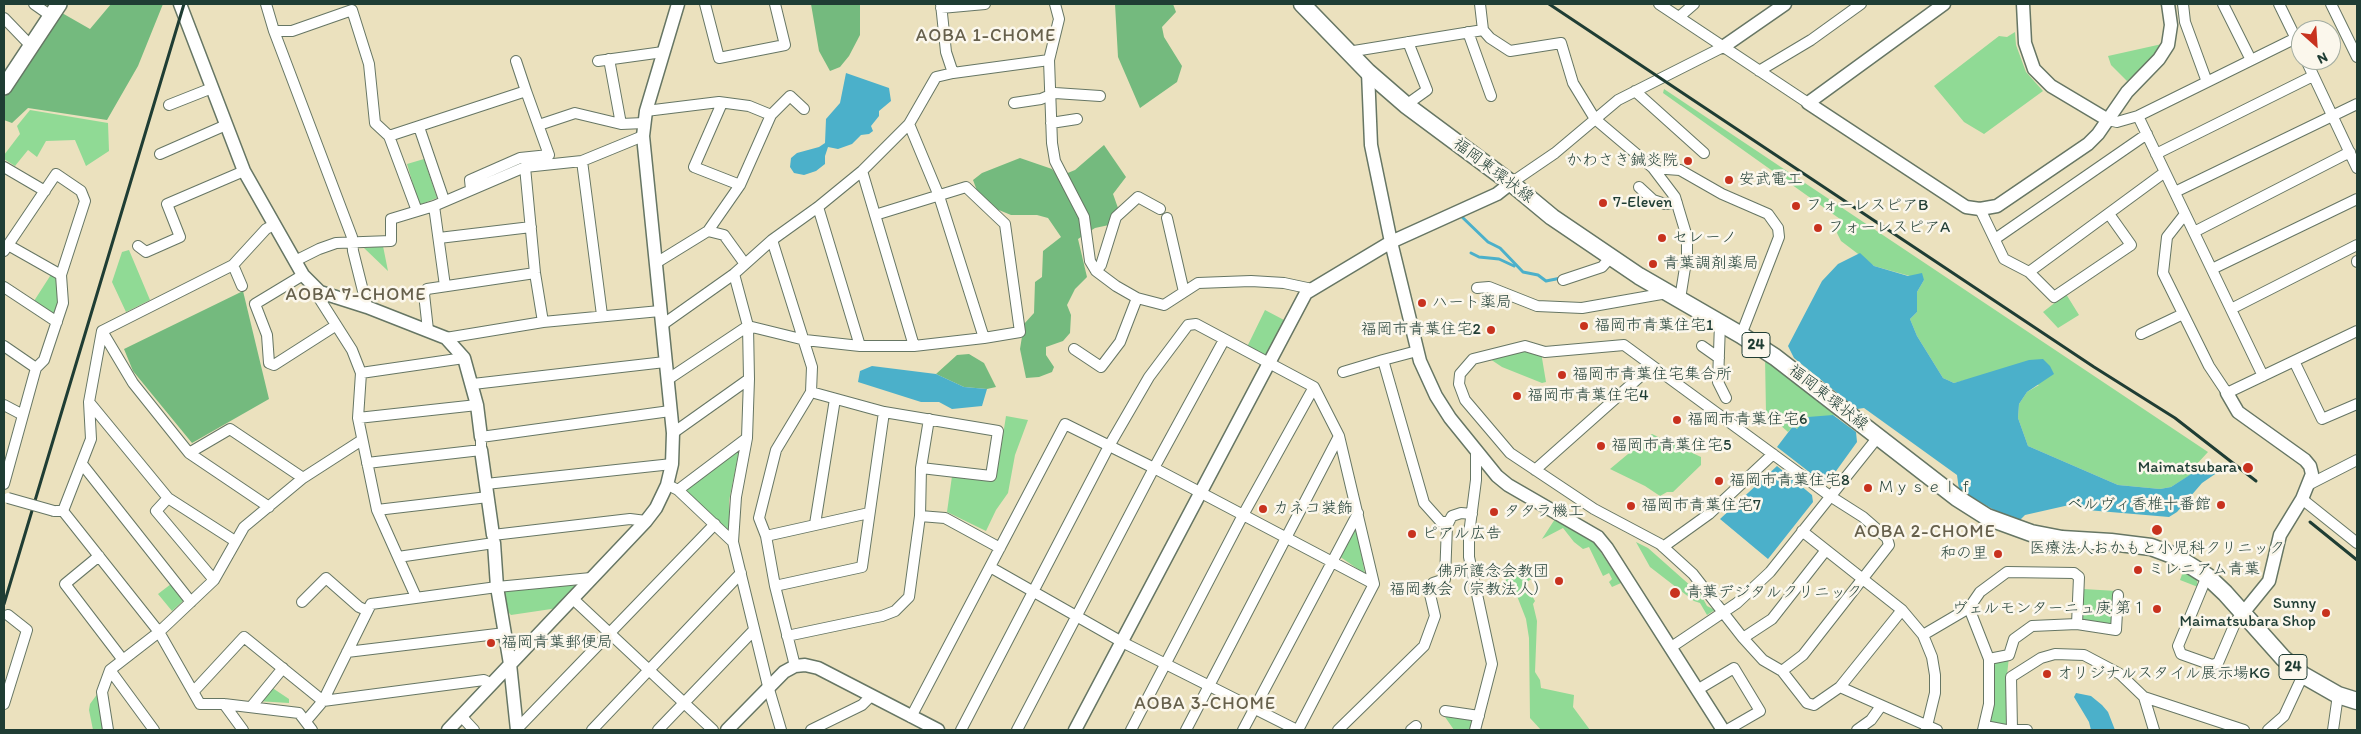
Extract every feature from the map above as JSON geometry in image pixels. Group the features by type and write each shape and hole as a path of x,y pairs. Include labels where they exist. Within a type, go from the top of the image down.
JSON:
{"main road":[{"name":"福岡東環状線","path":"1302,4 1368,72 1406,105 1511,183 1552,217 1610,258 1720,322 1775,357 1957,498 1987,517 2031,534 2062,539 2151,547 2175,556 2206,576 2243,613 2283,658 2303,675 2338,695 2357,701"},
{"path":"4,87 55,10"}],"street":[{"path":"34,4 55,10"},
{"path":"180,4 244,171 307,280 352,350 361,373 358,418 377,510 416,597"},
{"path":"266,4 274,31 353,243 367,307"},
{"path":"678,4 644,123 660,311 673,433 672,487 733,542"},
{"path":"705,4 719,58 785,45 775,4"},
{"path":"954,73 946,52 941,6 985,4"},
{"path":"1055,4 1060,19 1049,60 1049,95 1055,161 1084,217 1090,260 1096,270 1116,286 1137,298 1164,305 1198,283 1232,281 1284,283 1312,289"},
{"path":"1477,288 1489,287 1537,306 1582,308 1674,296 1687,255 1687,237 1675,197 1653,168 1594,119 1572,83 1561,43 1510,51 1490,38 1483,30 1480,4"},
{"path":"1659,4 1966,207 1980,209 1997,206 2088,144 2108,120 2127,92 2159,59 2168,45 2171,25 2168,4"},
{"path":"1679,18 1694,4"},
{"path":"1075,730 1306,293 1391,242 1496,194 1555,153 1618,100 1723,47 1785,4"},
{"path":"1759,71 1811,40 1861,4"},
{"path":"1808,103 1944,4"},
{"path":"2023,4 2025,43 2034,69 2051,86 2108,120 2117,122 2138,116 2291,40"},
{"path":"2183,4 2185,22 2207,82"},
{"path":"2223,4 2251,60"},
{"path":"2279,4 2291,28"},
{"path":"2331,4 2357,57"},
{"path":"274,31 292,31 352,10 369,64 375,123 390,136 417,211"},
{"path":"4,18 31,46"},
{"path":"1348,52 1483,30"},
{"path":"1468,32 1491,96"},
{"path":"1406,105 1427,90 1408,42"},
{"path":"598,61 663,52"},
{"path":"609,59 620,124"},
{"path":"662,325 734,274 772,240 818,207 862,171 909,124 936,77 1049,60"},
{"path":"471,189 470,180 520,158 549,155 516,61"},
{"path":"2310,70 2357,168"},
{"path":"1368,72 1370,145 1417,351 1436,396 1450,418 1497,476 1508,485 1598,537 1607,548 1723,730"},
{"path":"2156,154 2313,76"},
{"path":"169,105 212,88"},
{"path":"390,136 526,91"},
{"path":"1635,91 1704,153"},
{"path":"1014,103 1041,99 1049,95 1100,96"},
{"path":"656,263 708,230 740,185 770,115 790,96 804,109"},
{"path":"722,103 694,167 740,185"},
{"path":"539,125 575,113 620,124 644,123 722,103 750,106 770,115"},
{"path":"2175,192 2357,104"},
{"path":"2138,116 2263,376"},
{"path":"1051,123 1077,120"},
{"path":"296,261 319,248 336,243 391,241 391,219 434,206 444,200 525,168 582,162 644,123"},
{"path":"909,124 939,196 984,338"},
{"path":"160,154 226,125"},
{"path":"419,127 444,200"},
{"path":"1995,239 2147,134"},
{"path":"2194,232 2350,152"},
{"path":"582,162 602,315"},
{"path":"4,167 44,191"},
{"path":"525,168 535,273 543,322"},
{"path":"1653,168 1680,170 1722,194 1768,214 1778,228 1779,237 1741,335"},
{"path":"138,246 146,252 180,236 167,204 244,171"},
{"path":"862,171 914,346"},
{"path":"2029,272 2165,172"},
{"path":"4,484 7,460 23,415 36,368 44,360 63,303 61,275 85,201 81,191 56,174 6,248 61,275"},
{"path":"667,380 748,326 804,340 860,346 914,346 1020,332 1005,224 966,187 875,215"},
{"path":"1639,187 1653,200 1665,204 1677,203"},
{"path":"1096,270 1101,265 1110,230 1116,217 1138,197 1160,210"},
{"path":"2212,270 2357,199"},
{"path":"434,206 445,286"},
{"path":"818,207 860,346"},
{"path":"1980,209 2004,259 2029,272 2054,297 2131,245 2109,214"},
{"path":"2186,214 2167,237 2163,273 2209,366 2238,412 2305,460 2312,474 2310,484 2280,534 2269,581 2236,621 2218,663 2212,665 2181,654 2178,646 2206,576"},
{"path":"1167,218 1184,292"},
{"path":"102,331 233,265 266,229 274,224"},
{"path":"439,238 531,227"},
{"path":"708,230 724,235 745,264"},
{"path":"772,240 812,367 811,392 776,450 759,518 766,536 775,586 795,666"},
{"path":"2232,309 2357,245"},
{"path":"1563,280 1602,267 1610,258"},
{"path":"233,265 242,286"},
{"path":"428,330 424,294 427,289 535,273"},
{"path":"734,274 748,326 749,379 747,438 736,497 733,542 768,686 781,730"},
{"path":"307,280 320,292 367,307 446,338 464,358 473,384 477,405 497,587 510,664 517,730"},
{"path":"307,280 255,304 267,335 269,364 274,365 336,326"},
{"path":"4,287 57,322"},
{"path":"1074,349 1101,367 1120,342 1137,298"},
{"path":"446,338 543,322 660,311"},
{"path":"2140,334 2183,314"},
{"path":"1720,322 1718,382 1726,398"},
{"path":"961,730 1034,592 1109,446 1149,376 1188,325 1196,324 1314,387 1340,436 1374,584 1298,730 1122,642 1076,616 1034,592 990,567"},
{"path":"58,511 82,464 90,439 89,402 102,331"},
{"path":"102,331 133,383 190,453 269,507"},
{"path":"2226,393 2357,331"},
{"path":"1017,730 1154,468 1224,340"},
{"path":"1782,671 1803,655 1863,580 1889,545 1887,538 1863,517 1830,496 1624,345 1545,352 1525,346 1473,359 1460,374 1459,384 1464,400 1510,453 1594,510 1663,547 1693,574 1725,612 1743,638 1764,660 1782,671 1807,703 1814,705 1840,686 1902,610"},
{"path":"4,346 36,368"},
{"path":"1702,346 1719,358"},
{"path":"1343,372 1417,351"},
{"path":"361,373 464,358"},
{"path":"1383,360 1424,503 1440,522 1449,522"},
{"path":"2294,361 2322,419 2357,404"},
{"path":"473,384 666,362"},
{"path":"1536,470 1652,366"},
{"path":"673,433 749,379"},
{"path":"1131,730 1243,515 1314,387"},
{"path":"811,392 884,412 998,431 991,476 920,468"},
{"path":"815,524 835,399"},
{"path":"89,402 168,498 235,541"},
{"path":"4,405 23,415"},
{"path":"358,418 477,405"},
{"path":"481,437 670,410"},
{"path":"775,586 862,567 884,412"},
{"path":"787,636 882,616 905,604 909,598 920,516 920,468 929,419"},
{"path":"911,717 1065,424 1201,492 1374,584"},
{"path":"190,453 230,429 303,478"},
{"path":"1186,730 1340,436"},
{"path":"1670,648 1725,612 1770,572 1878,437"},
{"path":"448,730 646,521 672,487 747,438"},
{"path":"108,730 102,692 110,670 159,632 214,580 244,527 303,478 362,440"},
{"path":"367,463 481,450"},
{"path":"1475,730 1492,664 1469,557 1469,534 1476,451"},
{"path":"1663,547 1709,514 1773,454"},
{"path":"2310,484 2357,460"},
{"path":"82,464 191,602"},
{"path":"377,510 487,491 672,464"},
{"path":"6,497 58,511 99,556 159,632 200,704 224,704 299,713 312,730"},
{"path":"168,498 156,511 214,580"},
{"path":"2302,499 2357,543"},
{"path":"766,536 870,513"},
{"path":"1243,730 1358,513"},
{"path":"1338,730 1424,646 1435,616 1429,590 1433,583 1445,579 1449,522 1452,516 1461,513 1472,514"},
{"path":"920,516 945,518 1000,548"},
{"path":"398,557 493,539 630,519 646,521"},
{"path":"517,730 715,524"},
{"path":"1802,531 1902,610 1923,635 1932,658 1935,675 1935,693 1930,729 1840,686"},
{"path":"1743,638 1772,619 1826,550"},
{"path":"99,556 65,584 123,660"},
{"path":"1923,635 1969,608 1980,592 2007,572 2074,573 2079,577 2077,624"},
{"path":"592,730 741,573"},
{"path":"302,602 326,578 359,607 366,610"},
{"path":"306,721 323,700 366,610 371,604 497,587 591,578"},
{"path":"1989,659 2010,655 2014,639 2032,626 2077,624 2116,630 2118,595"},
{"path":"572,598 713,730"},
{"path":"1969,608 1989,659 1990,686 1984,728 2027,730"},
{"path":"4,704 27,630 8,615"},
{"path":"658,730 754,630"},
{"path":"347,652 505,633"},
{"path":"194,692 244,637 323,700 484,680 492,684"},
{"path":"2012,729 2012,677 2041,658 2055,654 2084,655 2120,674 2144,697 2244,730"},
{"path":"727,730 768,686 784,672 795,666 805,665 818,668 938,730"},
{"path":"251,707 283,668"},
{"path":"1697,690 1734,668 1760,711 1727,730"},
{"path":"110,670 154,730"},
{"path":"2268,730 2284,716 2303,675"},
{"path":"2332,730 2338,695"},
{"path":"811,730 862,705 871,696"},
{"path":"2144,697 2154,730"},
{"path":"224,704 243,730"},
{"path":"1857,730 1871,720 1881,706"},
{"path":"1445,711 1478,716"},
{"path":"461,716 474,730"}],"green space":[{"path":"111,4 163,4 138,66 107,120 28,108 12,123 4,120 4,98 62,13 90,29"},
{"path":"811,4 860,4 860,35 849,56 840,67 830,71 819,51"},
{"path":"1115,4 1173,4 1176,12 1162,27 1164,37 1182,66 1177,82 1140,108 1118,57"},
{"path":"2015,32 2016,45 2026,72 2043,91 1984,134 1964,122 1934,86 1999,36 2007,37"},
{"path":"2162,44 2149,62 2127,81 2111,65 2108,56"},
{"path":"1664,89 2208,452 2195,466 2192,474 2171,487 2160,489 2118,485 2028,446 2018,418 2019,404 2027,392 2039,385 1989,374 1954,383 1943,378 1917,336 1910,319 1917,312 1917,292 1924,280 1874,266 1841,241 1837,233 1840,219 1663,93"},
{"path":"30,110 108,123 109,151 86,166 75,140 46,141 37,157 28,150 15,166 4,159 4,155 20,134 17,126"},
{"path":"1104,145 1126,177 1113,194 1118,208 1109,225 1095,228 1078,239 1087,277 1075,289 1067,305 1071,315 1070,333 1063,341 1046,347 1046,355 1054,367 1052,372 1039,377 1026,378 1020,349 1024,324 1034,313 1035,282 1042,277 1043,251 1061,237 1048,218 1037,215 1011,215 994,208 979,196 973,180 982,173 1020,158 1052,169 1058,177 1075,170"},
{"path":"424,159 437,198 419,205 407,164"},
{"path":"383,246 388,271 364,248"},
{"path":"129,250 150,300 126,312 112,282 122,252"},
{"path":"52,273 58,276 61,301 54,314 34,301"},
{"path":"243,291 269,399 192,443 133,371 124,349"},
{"path":"2066,294 2079,315 2058,328 2043,312"},
{"path":"1265,310 1284,320 1266,356 1247,347"},
{"path":"1525,349 1541,352 1546,382 1542,383 1502,367 1490,359"},
{"path":"969,354 984,363 996,387 987,389 964,387 936,374 957,355"},
{"path":"1765,356 1836,410 1836,416 1833,415 1797,429 1793,426 1788,432 1779,424 1784,417 1766,413"},
{"path":"1006,416 1028,420 1015,455 1008,493 996,510 986,531 947,512 952,476 996,480"},
{"path":"1652,434 1701,457 1701,465 1673,492 1667,492 1660,496 1645,486 1610,469"},
{"path":"740,446 729,501 729,534 686,491 686,488"},
{"path":"1555,519 1594,542 1621,583 1612,587 1609,582 1612,579 1609,573 1603,576 1589,547 1583,549 1574,542 1563,528 1542,539"},
{"path":"1356,527 1365,574 1339,556"},
{"path":"1636,542 1648,548 1701,595 1707,606 1715,610 1707,615 1700,603 1694,601 1650,567"},
{"path":"1526,564 1535,577 1525,583 1535,601 1533,604 1537,621 1535,672 1540,680 1541,688 1574,695 1573,707 1590,730 1541,730 1530,718 1529,638 1526,619 1517,596 1507,589 1504,570 1511,576"},
{"path":"2185,566 2196,575 2198,587 2180,580"},
{"path":"171,584 183,601 172,611 158,594"},
{"path":"579,585 558,608 511,615 507,611 505,592 510,589"},
{"path":"2083,589 2117,591 2114,628 2081,622"},
{"path":"2009,657 2007,675 2010,724 2006,727 1991,722 1993,661"},
{"path":"271,687 289,699 289,703 256,701"},
{"path":"98,693 105,730 93,730 89,710 90,704"},
{"path":"1443,714 1470,720 1473,724 1471,730 1454,730"}],"water":[{"path":"846,73 889,88 891,101 879,111 879,116 871,126 873,131 869,134 861,135 852,144 838,149 828,147 825,164 816,171 804,175 794,173 790,167 791,158 797,153 819,147 825,143 826,119 840,103"},
{"path":"1860,253 1874,266 1908,276 1922,273 1924,280 1917,292 1917,312 1910,319 1917,336 1943,378 1954,383 2029,360 2043,359 2050,366 2054,374 2027,392 2019,404 2018,418 2028,446 2118,485 2160,489 2171,487 2210,462 2221,470 2202,483 2177,512 2169,517 2087,510 2078,503 2025,515 2017,523 1959,490 1957,475 1864,408 1857,409 1794,358 1788,346 1822,281 1838,264"},
{"path":"872,366 936,374 964,387 987,389 982,406 952,409 939,402 921,402 858,382 860,371"},
{"path":"1833,415 1856,432 1857,442 1826,485 1777,447 1793,426 1797,429 1808,417"},
{"path":"1777,466 1812,495 1813,502 1768,559 1720,519"},
{"path":"2076,693 2091,696 2102,705 2108,712 2115,730 2091,730 2089,722 2074,697"}],"waterway":[{"path":"1461,216 1488,242 1500,248 1523,272 1538,275 1546,281 1561,278"},
{"path":"1471,253 1479,257 1499,259 1514,266"}],"railway":[{"path":"4,604 184,4"},
{"path":"1549,4 2094,367 2175,418 2256,481"},
{"path":"2310,522 2357,560"}],"place":[{"name":"かわさき鍼炎院","path":"1688,161"},
{"name":"安武電工","path":"1729,180"},
{"name":"7-Eleven","path":"1603,203"},
{"name":"フォーレスピアB","path":"1796,206"},
{"name":"フォーレスピアA","path":"1818,228"},
{"name":"セレーノ","path":"1662,238"},
{"name":"青葉調剤薬局","path":"1653,264"},
{"name":"ハート薬局","path":"1422,303"},
{"name":"福岡市青葉住宅1","path":"1584,326"},
{"name":"福岡市青葉住宅2","path":"1491,330"},
{"name":"福岡市青葉住宅集合所","path":"1562,375"},
{"name":"福岡市青葉住宅4","path":"1517,396"},
{"name":"福岡市青葉住宅6","path":"1677,420"},
{"name":"福岡市青葉住宅5","path":"1601,446"},
{"name":"Maimatsubara","path":"2248,468"},
{"name":"福岡市青葉住宅8","path":"1719,481"},
{"name":"Ｍｙｓｅｌｆ","path":"1868,488"},
{"name":"ベルヴィ香椎十番館","path":"2221,505"},
{"name":"福岡市青葉住宅7","path":"1631,506"},
{"name":"カネコ装飾","path":"1263,509"},
{"name":"タタラ機工","path":"1494,512"},
{"name":"医療法人おかもと小児科クリニック","path":"2157,530"},
{"name":"ピアル広告","path":"1412,534"},
{"name":"和の里","path":"1998,554"},
{"name":"ミレニアム青葉","path":"2138,570"},
{"name":"佛所護念会教団 福岡教会（宗教法人）","path":"1559,581"},
{"name":"青葉デジタルクリニック","path":"1675,593"},
{"name":"ヴェルモンターニュ庚 第１","path":"2157,609"},
{"name":"Sunny Maimatsubara Shop","path":"2326,613"},
{"name":"福岡青葉郵便局","path":"491,643"},
{"name":"オリジナルスタイル展示場KG","path":"2047,674"}],"district":[{"name":"AOBA 1-CHOME","path":"986,36"},
{"name":"AOBA 7-CHOME","path":"356,295"},
{"name":"AOBA 2-CHOME","path":"1925,532"},
{"name":"AOBA 3-CHOME","path":"1205,704"}]}
